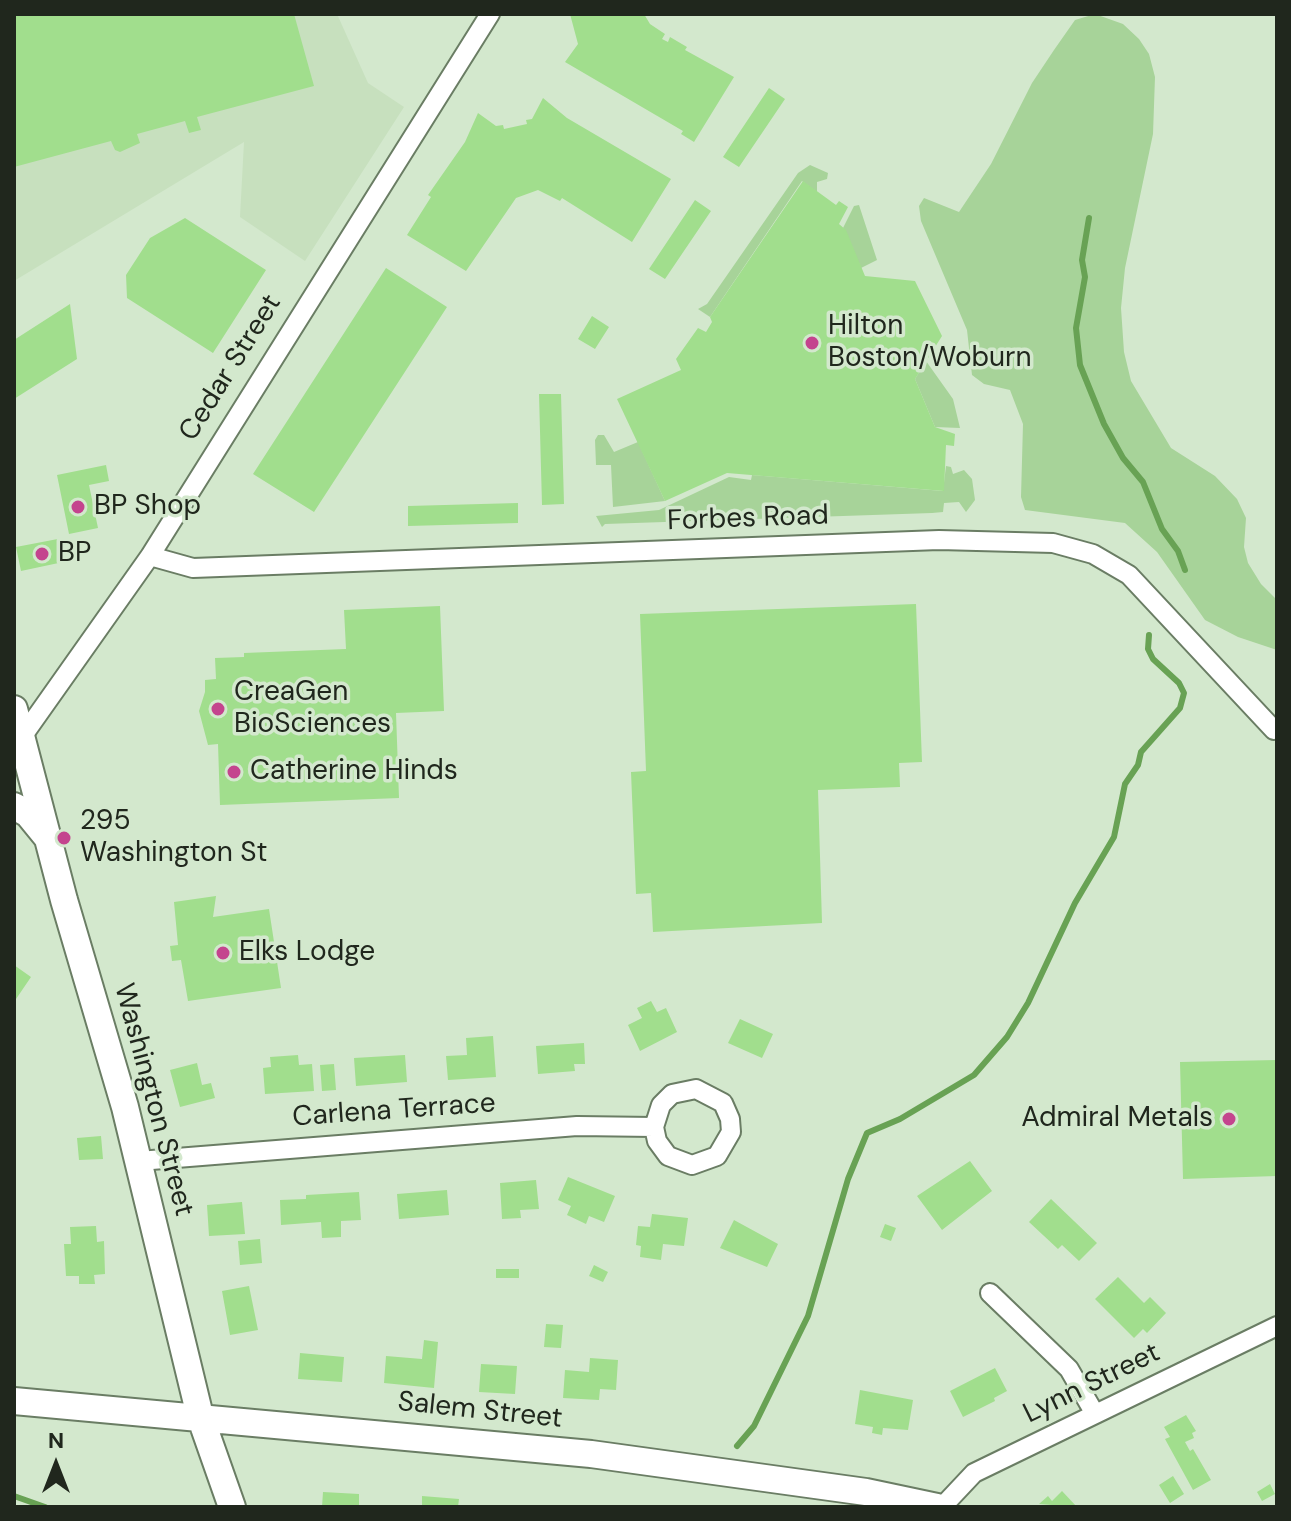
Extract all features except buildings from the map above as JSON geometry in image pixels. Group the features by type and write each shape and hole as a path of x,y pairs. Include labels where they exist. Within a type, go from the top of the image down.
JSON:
{"main road":[{"name":"Washington Street","path":"14,709 18,742 139,1161 200,1416 232,1507"},
{"path":"14,806 28,814 47,836"},
{"name":"Salem Street","path":"14,1401 200,1416 650,1461 866,1492 939,1507"}],"street":[{"name":"Cedar Street","path":"18,742 150,556 490,14"},
{"name":"Forbes Road","path":"150,556 193,568 939,540 1053,543 1093,554 1129,575 1274,730"},
{"path":"696,1089 723,1103 730,1119 731,1132 717,1156 692,1165 668,1156 657,1141 654,1127 661,1105 672,1094 696,1089"},
{"name":"Carlena Terrace","path":"139,1161 577,1126 654,1127"},
{"path":"990,1293 1069,1369 1095,1414"},
{"name":"Lynn Street","path":"939,1507 974,1473 1277,1326"}],"shaded area":[{"path":"14,14 337,14 368,83 404,107 305,261 240,217 244,142 14,281"}],"green space":[{"path":"1095,14 1123,24 1139,39 1149,54 1155,77 1153,134 1125,268 1121,308 1124,352 1131,381 1171,448 1215,476 1237,499 1246,518 1244,547 1248,563 1261,584 1277,600 1277,650 1238,637 1205,620 1157,552 1125,523 1025,510 1021,497 1023,424 1010,390 984,384 972,375 967,330 921,221 919,206 924,198 959,212 991,164 1032,83 1054,50 1075,20"},
{"path":"810,165 828,173 827,179 817,182 817,192 802,181 710,317 698,309 707,304 798,173"},
{"path":"859,205 877,260 861,268 843,228 854,206"},
{"path":"926,361 953,399 960,428 935,427 915,379"},
{"path":"598,435 604,435 614,452 638,442 665,501 613,507 611,465 596,465 595,440"},
{"path":"946,466 951,467 953,474 964,470 972,479 975,500 966,512 959,502 944,503 943,512 932,513 605,524 602,527 596,516 659,510 729,477 751,480 752,475 943,491"}],"waterway":[{"path":"1089,218 1082,260 1085,277 1076,328 1080,365 1104,424 1123,458 1143,482 1162,529 1178,551 1185,570"},
{"path":"737,1446 754,1426 808,1316 848,1179 867,1133 900,1119 974,1075 1007,1037 1028,1003 1075,903 1114,837 1125,784 1138,765 1141,752 1180,708 1184,693 1179,683 1153,659 1148,649 1149,635"},
{"path":"14,1496 45,1507"}],"place":[{"name":"Hilton Boston/Woburn","path":"812,343"},
{"name":"BP Shop","path":"78,507"},
{"name":"BP","path":"42,554"},
{"name":"CreaGen BioSciences","path":"218,709"},
{"name":"Catherine Hinds","path":"234,772"},
{"name":"295 Washington St","path":"64,838"},
{"name":"Elks Lodge","path":"223,953"},
{"name":"Admiral Metals","path":"1229,1119"}]}
